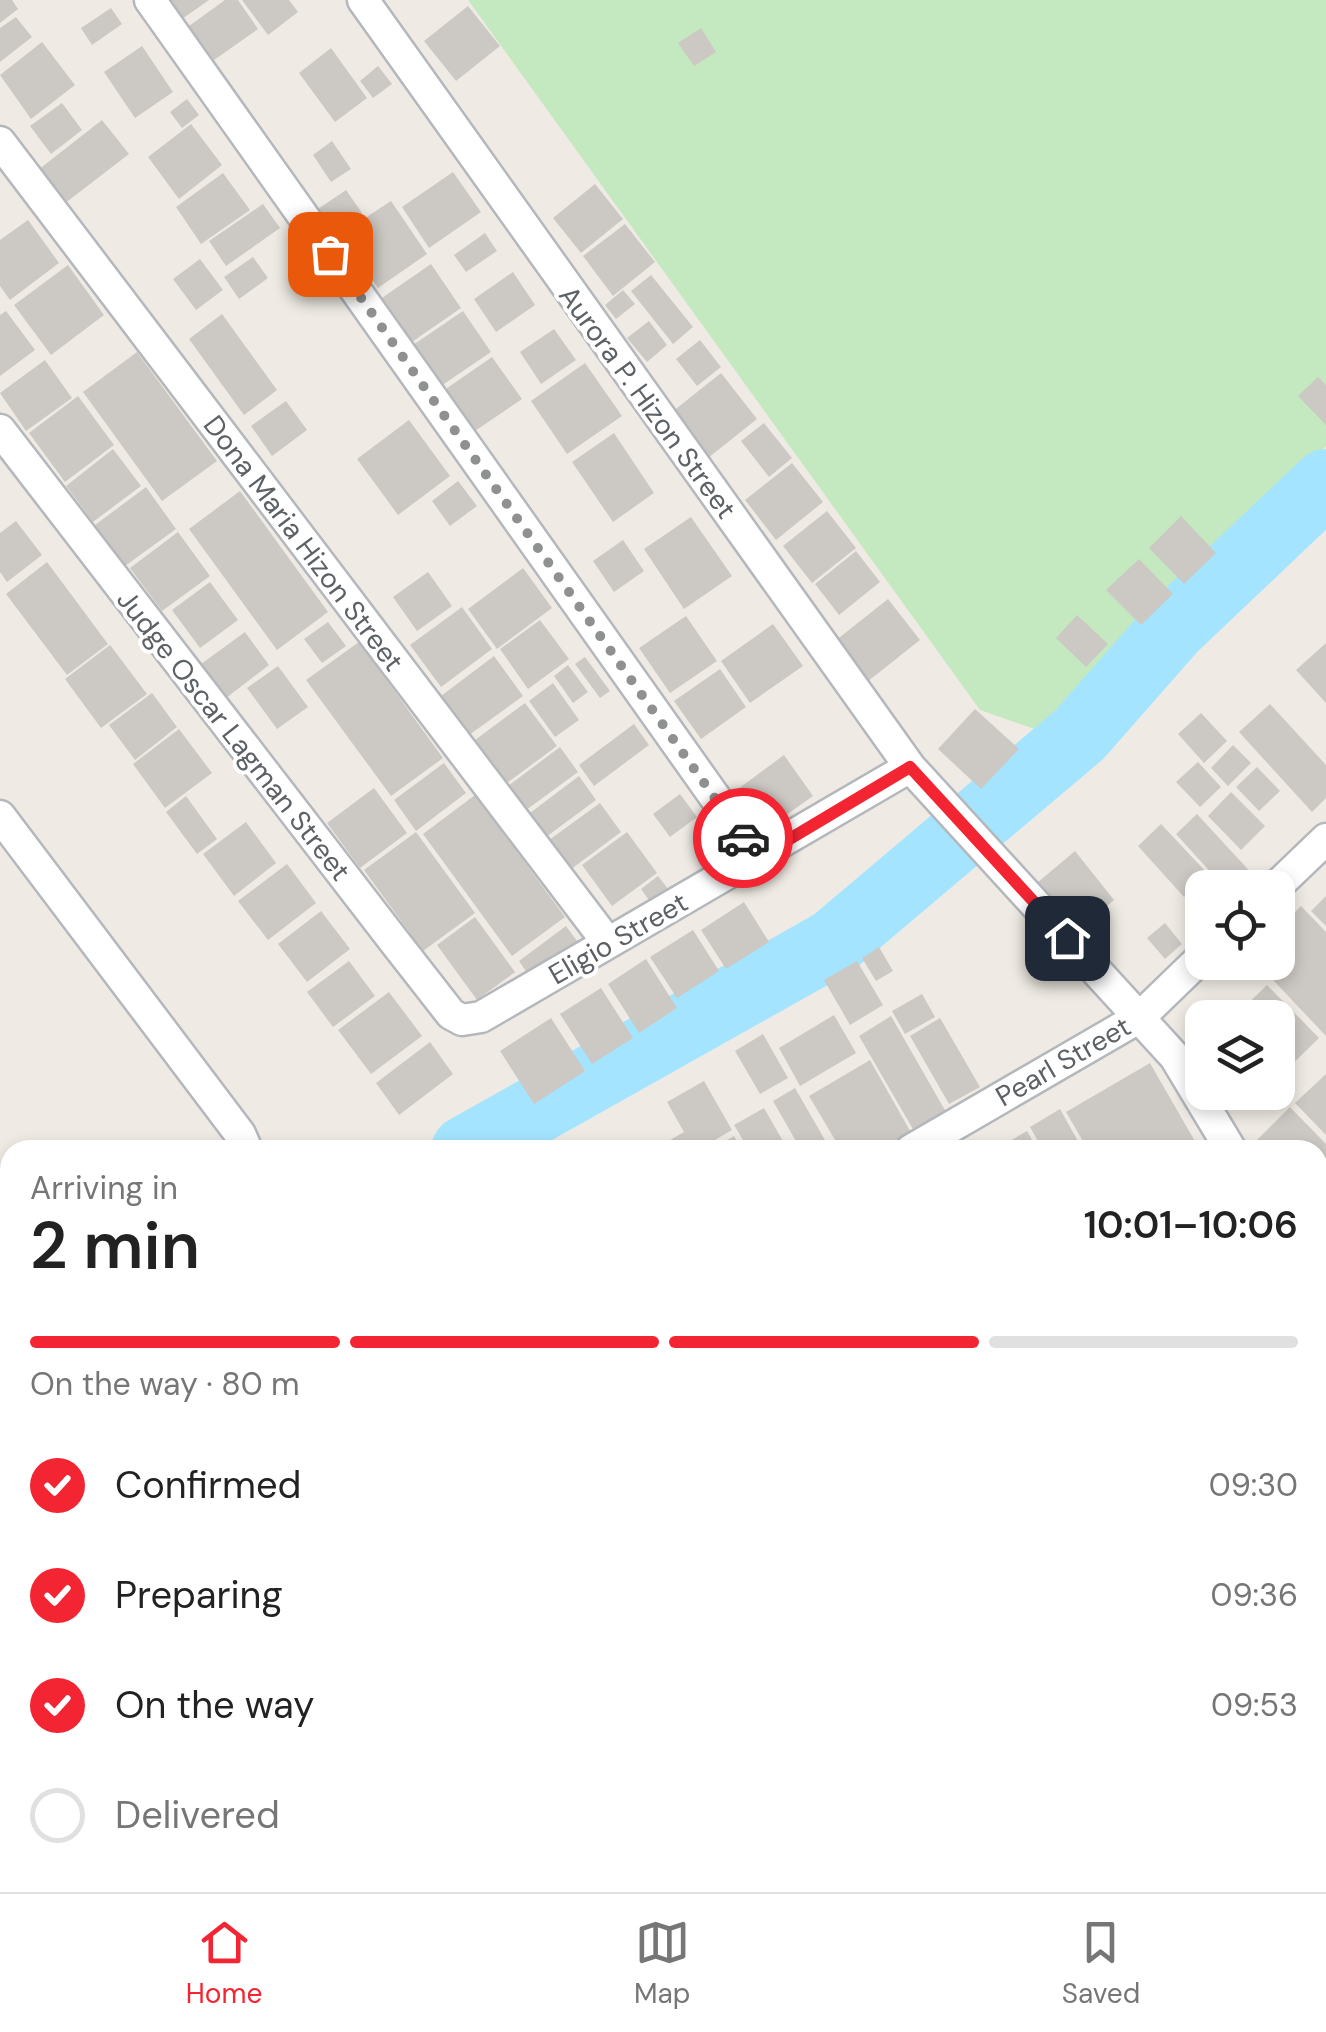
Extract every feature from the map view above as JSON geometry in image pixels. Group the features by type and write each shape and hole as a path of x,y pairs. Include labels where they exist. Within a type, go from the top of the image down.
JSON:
{"street":[{"path":"150,0 758,858"},
{"name":"Aurora P. Hizon Street","path":"363,0 910,767 1174,1057 1226,1140"},
{"name":"Dona Maria Hizon Street","path":"0,142 608,943"},
{"name":"Judge Oscar Lagman Street","path":"0,430 451,1014 462,1020 481,1017"},
{"name":"Eligio Street","path":"481,1017 910,767"},
{"path":"0,816 243,1140"},
{"path":"1294,870 1326,839"},
{"name":"Pearl Street","path":"928,1140 1140,1017 1185,973"}],"green space":[{"path":"468,0 1326,0 1326,446 1060,738 980,710"}],"building":[{"path":"0,0 12,0 18,9 0,23"},
{"path":"169,0 209,0 182,19"},
{"path":"225,0 238,0 258,29 214,60 189,26"},
{"path":"242,0 289,0 298,12 268,35"},
{"path":"468,6 500,46 456,81 424,41"},
{"path":"111,8 122,24 92,45 81,28"},
{"path":"16,17 32,37 0,62 0,28"},
{"path":"701,28 716,52 694,66 678,43"},
{"path":"42,42 75,85 31,119 0,75"},
{"path":"142,46 173,92 135,118 104,72"},
{"path":"331,48 367,98 335,122 299,73"},
{"path":"378,66 392,84 373,98 360,81"},
{"path":"187,99 199,115 182,128 170,112"},
{"path":"62,103 82,130 51,154 30,126"},
{"path":"102,120 129,154 64,204 38,170"},
{"path":"191,124 222,165 179,199 148,157"},
{"path":"332,141 351,169 331,182 313,155"},
{"path":"453,172 481,212 429,248 402,207"},
{"path":"223,173 250,210 201,244 176,207"},
{"path":"595,184 623,219 581,253 553,218"},
{"path":"346,190 362,213 334,232 318,209"},
{"path":"391,201 427,254 378,288 341,234"},
{"path":"263,204 280,228 226,266 209,241"},
{"path":"28,220 59,263 10,300 0,286 0,240"},
{"path":"625,224 655,262 613,296 583,256"},
{"path":"485,233 497,251 466,272 454,255"},
{"path":"253,257 268,278 239,299 224,277"},
{"path":"200,259 223,290 196,310 173,279"},
{"path":"431,264 461,308 409,344 379,300"},
{"path":"68,265 104,315 51,355 14,305"},
{"path":"513,272 535,305 496,332 474,299"},
{"path":"651,275 693,327 673,344 631,291"},
{"path":"623,290 635,304 616,319 605,305"},
{"path":"6,311 35,350 0,376 0,315"},
{"path":"463,311 491,352 438,388 410,347"},
{"path":"222,314 277,390 244,415 189,339"},
{"path":"649,321 667,345 647,362 627,338"},
{"path":"554,329 576,360 541,384 520,352"},
{"path":"700,340 721,367 697,386 676,359"},
{"path":"137,352 217,461 162,501 83,392"},
{"path":"492,357 522,399 469,435 440,393"},
{"path":"45,360 72,398 26,431 0,393"},
{"path":"585,363 622,416 567,454 531,401"},
{"path":"721,373 757,419 708,458 672,412"},
{"path":"1318,377 1326,385 1326,425 1298,396"},
{"path":"78,396 114,445 65,482 29,433"},
{"path":"286,401 307,430 272,456 251,426"},
{"path":"409,420 450,476 398,515 357,459"},
{"path":"764,423 792,458 769,477 741,441"},
{"path":"614,433 654,493 613,522 572,462"},
{"path":"113,449 141,486 93,522 66,486"},
{"path":"792,463 823,502 776,540 745,500"},
{"path":"458,481 477,506 450,526 432,501"},
{"path":"146,487 176,529 125,566 95,525"},
{"path":"240,491 328,612 277,650 189,529"},
{"path":"827,511 856,548 812,583 783,546"},
{"path":"1181,516 1216,553 1184,584 1149,548"},
{"path":"691,517 732,576 684,609 644,549"},
{"path":"16,521 42,555 7,582 0,572 0,533"},
{"path":"178,532 210,576 162,611 130,568"},
{"path":"623,540 644,571 614,592 593,561"},
{"path":"856,551 880,582 839,615 815,584"},
{"path":"1139,559 1173,594 1141,625 1106,590"},
{"path":"47,562 108,644 67,675 6,594"},
{"path":"523,568 552,608 497,649 468,609"},
{"path":"428,572 452,606 417,631 393,597"},
{"path":"210,582 238,620 200,648 172,610"},
{"path":"888,599 920,640 867,682 835,641"},
{"path":"462,607 492,649 441,687 410,645"},
{"path":"1077,615 1108,644 1086,667 1056,638"},
{"path":"686,616 717,661 670,693 639,648"},
{"path":"540,620 569,659 528,689 500,649"},
{"path":"328,622 346,646 322,663 304,639"},
{"path":"773,624 803,666 750,703 721,661"},
{"path":"245,632 269,665 226,698 201,664"},
{"path":"359,642 443,758 391,796 306,680"},
{"path":"1326,643 1326,703 1296,670"},
{"path":"110,645 147,694 101,728 65,679"},
{"path":"494,656 523,696 465,738 437,699"},
{"path":"585,657 610,691 600,698 575,664"},
{"path":"568,665 588,692 573,703 554,676"},
{"path":"278,666 308,707 277,729 247,688"},
{"path":"720,669 746,707 701,739 674,701"},
{"path":"553,683 579,720 555,737 529,701"},
{"path":"152,693 177,727 135,760 109,725"},
{"path":"525,703 557,746 503,786 471,743"},
{"path":"1270,704 1326,765 1326,798 1312,812 1239,732"},
{"path":"975,709 1019,749 981,789 938,749"},
{"path":"1201,713 1227,741 1204,763 1178,734"},
{"path":"634,724 649,745 594,786 579,765"},
{"path":"179,729 212,773 165,808 133,764"},
{"path":"1233,745 1251,763 1228,786 1211,768"},
{"path":"560,747 578,772 522,813 504,789"},
{"path":"784,755 813,796 762,832 734,792"},
{"path":"1198,762 1221,787 1200,807 1176,782"},
{"path":"444,763 466,793 416,831 394,800"},
{"path":"1257,767 1280,791 1259,811 1236,787"},
{"path":"579,776 596,800 546,837 530,813"},
{"path":"374,788 407,833 360,868 327,823"},
{"path":"1231,792 1265,826 1241,850 1208,816"},
{"path":"680,794 697,817 670,837 653,814"},
{"path":"475,795 565,917 512,956 423,834"},
{"path":"186,796 217,839 197,854 166,812"},
{"path":"600,803 621,832 570,870 549,840"},
{"path":"1197,814 1249,870 1209,870 1176,834"},
{"path":"246,822 276,863 234,896 203,854"},
{"path":"1161,824 1204,870 1185,870 1184,897 1138,846"},
{"path":"416,832 475,913 423,951 364,870"},
{"path":"627,832 657,873 612,906 582,865"},
{"path":"1075,851 1114,900 1076,932 1037,883"},
{"path":"287,864 316,903 268,940 238,901"},
{"path":"658,876 672,894 654,907 641,889"},
{"path":"1326,896 1326,926 1311,911"},
{"path":"744,902 769,942 726,969 701,930"},
{"path":"1301,906 1326,932 1326,1036 1273,980 1295,980 1295,912"},
{"path":"321,911 350,949 307,982 278,944"},
{"path":"475,917 515,972 477,1000 437,945"},
{"path":"1165,923 1182,944 1165,959 1147,938"},
{"path":"566,926 580,945 532,980 519,961"},
{"path":"693,930 719,971 677,998 650,957"},
{"path":"879,947 893,971 876,981 862,958"},
{"path":"646,959 677,1008 639,1033 608,984"},
{"path":"349,961 375,996 333,1027 307,992"},
{"path":"857,961 883,1005 850,1025 824,980"},
{"path":"1267,985 1282,1000 1252,1000"},
{"path":"601,988 633,1038 592,1064 560,1014"},
{"path":"389,992 422,1036 371,1074 338,1030"},
{"path":"922,994 935,1017 905,1034 892,1011"},
{"path":"1295,1014 1319,1038 1295,1061"},
{"path":"834,1015 856,1053 800,1086 779,1048"},
{"path":"891,1016 946,1112 914,1131 859,1036"},
{"path":"551,1018 585,1071 534,1104 500,1051"},
{"path":"940,1018 980,1087 949,1104 910,1036"},
{"path":"763,1034 788,1078 760,1094 735,1051"},
{"path":"430,1042 453,1074 399,1115 376,1083"},
{"path":"870,1060 913,1136 906,1140 835,1140 809,1096"},
{"path":"1150,1063 1194,1140 1082,1140 1066,1112"},
{"path":"1326,1074 1326,1135 1295,1103"},
{"path":"704,1081 732,1130 715,1140 670,1140 684,1132 667,1102"},
{"path":"795,1088 825,1140 795,1140 773,1101"},
{"path":"764,1108 782,1140 743,1140 734,1125"},
{"path":"1060,1109 1077,1140 1037,1140 1030,1127"},
{"path":"1287,1110 1293,1110 1322,1140 1257,1140"},
{"path":"1027,1131 1032,1140 1011,1140"}],"waterway":[{"path":"483,1140 833,943 1079,735 1173,628 1326,483"}],"way so far":[{"path":"330,254 743,838"}],"route":[{"path":"743,838 758,858 910,767 1067,938"}]}
